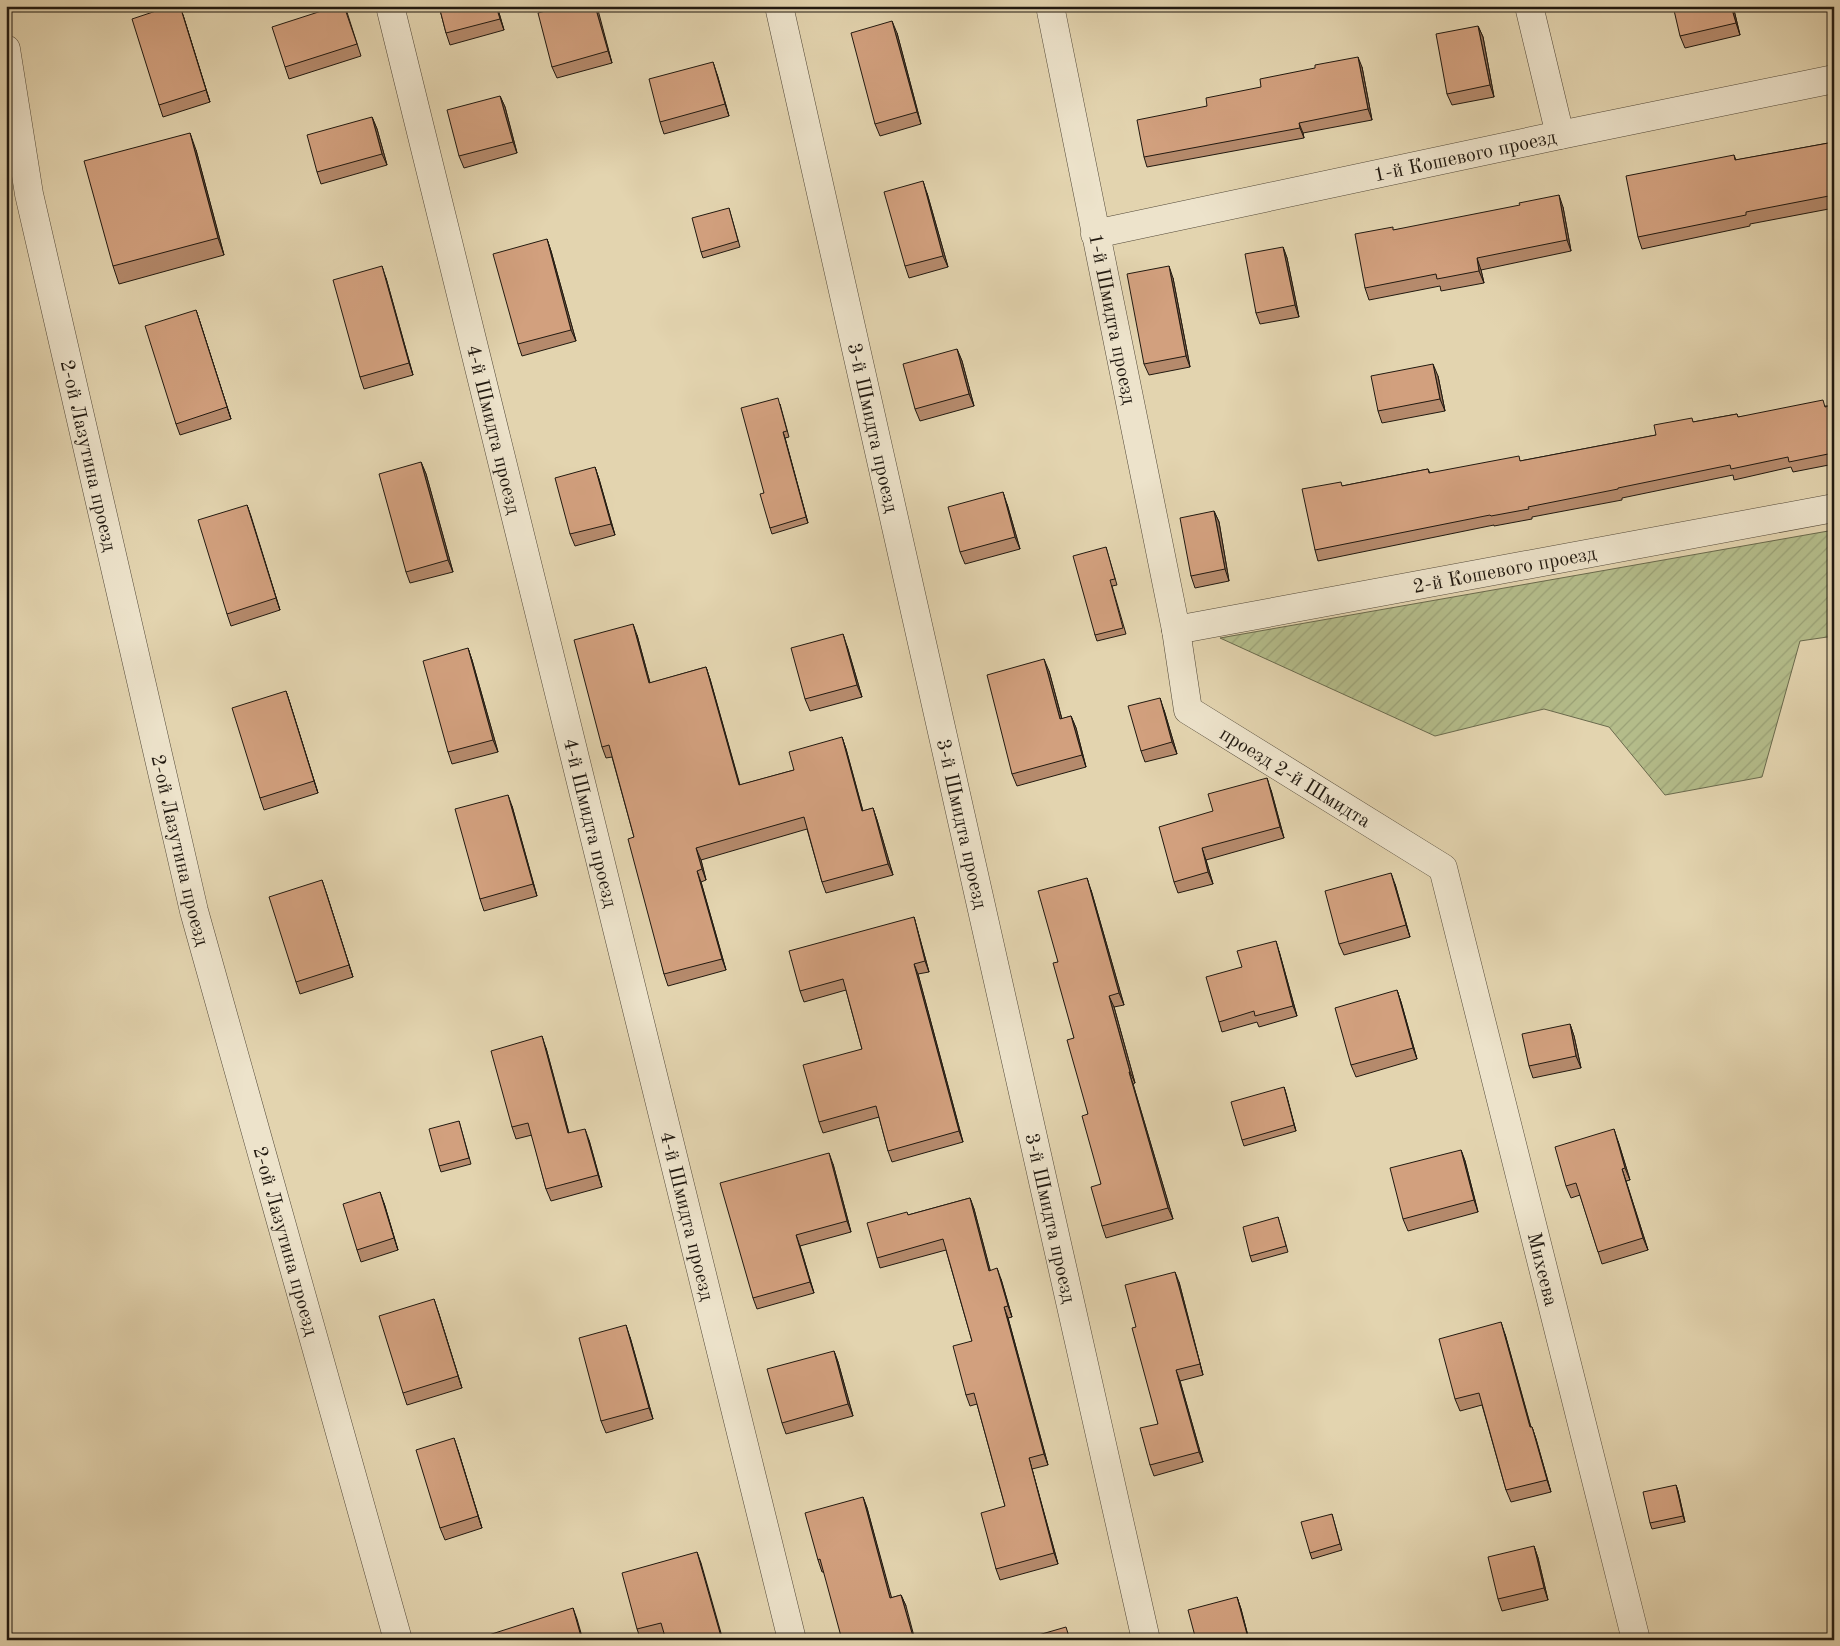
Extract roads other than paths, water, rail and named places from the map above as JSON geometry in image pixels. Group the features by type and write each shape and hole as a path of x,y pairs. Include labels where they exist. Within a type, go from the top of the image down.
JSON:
{"street":[{"name":"4-й Шмидта проезд","path":"390,6 792,1640"},
{"name":"3-й Шмидта проезд","path":"779,6 1146,1640"},
{"name":"1-й Шмидта проезд","path":"1050,6 1176,630"},
{"path":"1529,6 1560,135"},
{"name":"2-ой Лазутина проезд","path":"6,49 29,194 194,911 398,1640"},
{"name":"1-й Кошевого проезд","path":"1096,234 1560,135 1834,79"},
{"name":"2-й Кошевого проезд","path":"1176,630 1834,508"},
{"name":"проезд 2-й Шмидта","path":"1176,630 1188,710 1443,868 1450,899"},
{"name":"Михеева","path":"1450,899 1636,1640"}]}
